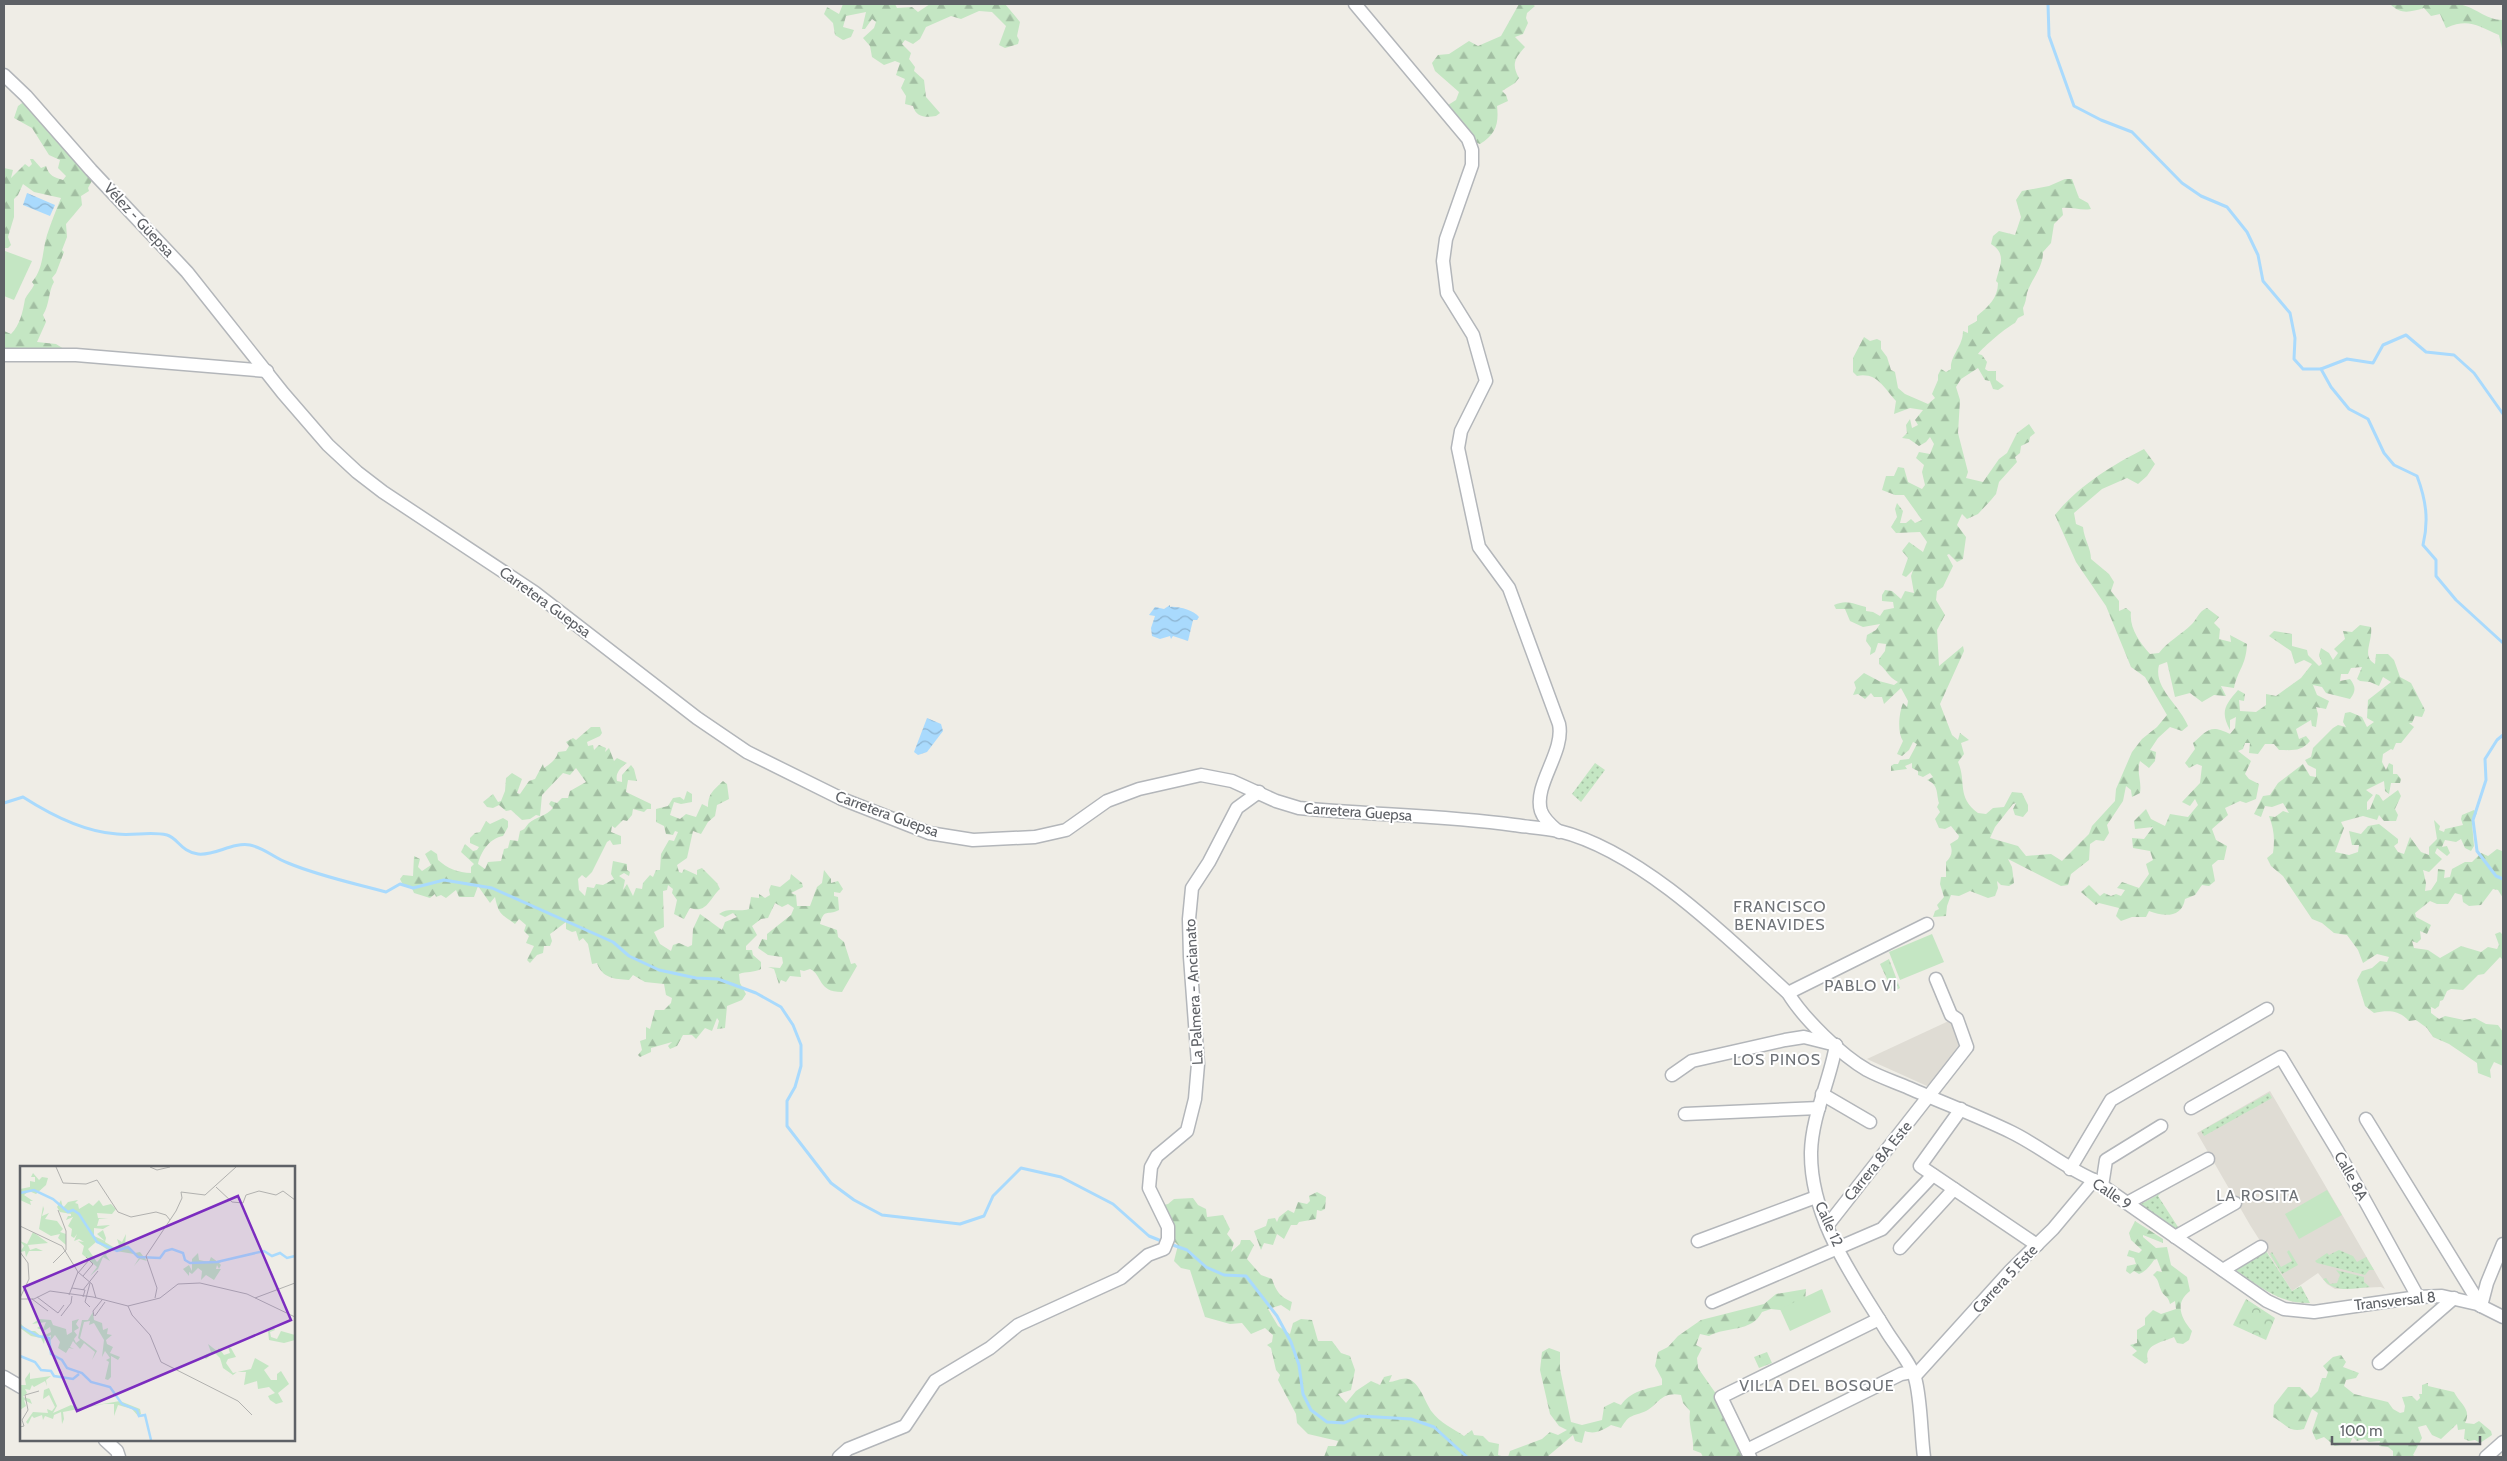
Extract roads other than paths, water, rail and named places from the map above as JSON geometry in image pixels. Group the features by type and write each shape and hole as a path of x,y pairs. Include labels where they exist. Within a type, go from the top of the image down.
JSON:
{"street":[{"path":"1355,4 1468,139 1472,150 1472,165 1446,239 1443,261 1447,293 1473,335 1486,381 1461,432 1458,448 1479,546 1509,588 1559,724 1561,735 1541,793 1541,811 1548,823 1559,832"},
{"name":"Vélez - Güepsa","path":"4,75 26,96 91,170 187,272 267,371"},
{"path":"4,355 76,355 267,371"},
{"name":"Carretera Guepsa","path":"267,371 282,393 328,445 383,492 534,592 697,718 747,752 842,799 929,833 973,840 1035,837 1066,830 1107,801 1139,789 1201,775 1232,781 1276,801 1299,808 1482,820 1559,832 1594,844 1639,869 1730,938 1788,993"},
{"name":"La Palmera - Ancianato","path":"839,1457 848,1449 905,1426 935,1380 990,1348 1018,1325 1121,1278 1148,1255 1166,1244 1168,1227 1149,1188 1151,1167 1157,1156 1187,1131 1195,1099 1198,1064 1190,957 1189,919 1192,888 1209,862 1236,808 1259,792"},
{"path":"1836,1045 1794,1002 1788,993 1927,924"},
{"name":"Carrera 8A Este","path":"1826,1226 1930,1097 1932,1091 1967,1047 1957,1019 1951,1015 1936,979"},
{"path":"2070,1169 2110,1100 2267,1009"},
{"path":"1672,1075 1692,1061 1785,1040 1804,1037 1836,1045"},
{"name":"Calle 12","path":"1836,1045 1833,1062 1822,1094 1811,1151 1816,1197 1826,1226 1913,1374 1924,1457"},
{"name":"Calle 9","path":"1836,1045 1868,1070 2013,1133 2070,1169 2098,1183 2267,1301 2284,1309"},
{"name":"Calle 8A","path":"2191,1108 2281,1057 2337,1150 2418,1297"},
{"path":"1822,1094 1870,1122"},
{"path":"1685,1114 1819,1108"},
{"path":"1960,1109 1920,1166 2037,1245"},
{"path":"2366,1119 2481,1306"},
{"path":"2098,1183 2106,1160 2161,1126"},
{"path":"2127,1203 2208,1159"},
{"path":"1712,1302 1882,1229 1933,1175"},
{"name":"Carrera 5 Este","path":"1749,1454 1901,1374 1913,1374 2098,1183"},
{"path":"1900,1248 1954,1189"},
{"path":"1698,1242 1816,1197"},
{"path":"2175,1237 2235,1203"},
{"path":"2481,1306 2492,1268 2503,1244"},
{"path":"2222,1270 2261,1247"},
{"name":"Transversal 8","path":"2284,1309 2314,1312 2418,1297 2454,1298 2481,1306 2503,1317"},
{"path":"2379,1363 2454,1298"},
{"path":"1749,1454 1721,1396 1879,1319"},
{"path":"4,1377 20,1386"},
{"path":"106,1441 119,1457"},
{"path":"2486,1457 2503,1442"}],"water":[{"path":"27,193 55,205 50,216 23,205"},
{"path":"1170,605 1170,607 1189,610 1199,617 1197,620 1193,620 1188,641 1173,636 1171,639 1170,636 1160,639 1152,636 1151,628 1155,616 1149,615 1155,607 1164,609"},
{"path":"927,718 941,724 943,731 927,752 918,755 914,752"}],"waterway":[{"path":"2048,4 2049,36 2074,106 2101,120 2132,132 2182,183 2201,196 2227,207 2247,232 2258,255 2263,281 2290,313 2295,338 2294,359 2303,369 2321,369 2331,387 2349,409 2368,419 2384,453 2394,465 2417,476 2426,510 2423,545 2436,560 2436,576 2456,600 2503,643"},
{"path":"2321,369 2347,359 2373,363 2383,345 2406,335 2426,352 2454,355 2474,373 2503,414"},
{"path":"2503,735 2497,740 2485,759 2486,780 2473,820 2477,851 2496,876 2503,879"},
{"path":"4,803 23,797 56,816 80,826 105,833 154,833 167,835 192,853 204,854 237,845 250,845 300,868 386,892 400,884 413,888 444,880 492,888 613,942 629,956 659,970 696,978 718,979 756,993 781,1007 793,1025 801,1045 801,1066 795,1087 787,1101 787,1126 831,1183 854,1200 882,1215 960,1224 984,1216 993,1196 1021,1168 1061,1177 1113,1204 1149,1236 1164,1242"},
{"path":"1170,1244 1187,1250 1206,1267 1224,1275 1246,1276 1277,1316 1291,1342 1299,1365 1303,1394 1311,1410 1327,1422 1344,1423 1360,1416 1411,1419 1434,1427 1467,1457"}],"district":[{"name":"FRANCISCO BENAVIDES","path":"1780,915"},
{"name":"PABLO VI","path":"1861,985"},
{"name":"LOS PINOS","path":"1777,1059"},
{"name":"LA ROSITA","path":"2258,1195"},
{"name":"VILLA DEL BOSQUE","path":"1817,1385"}]}
